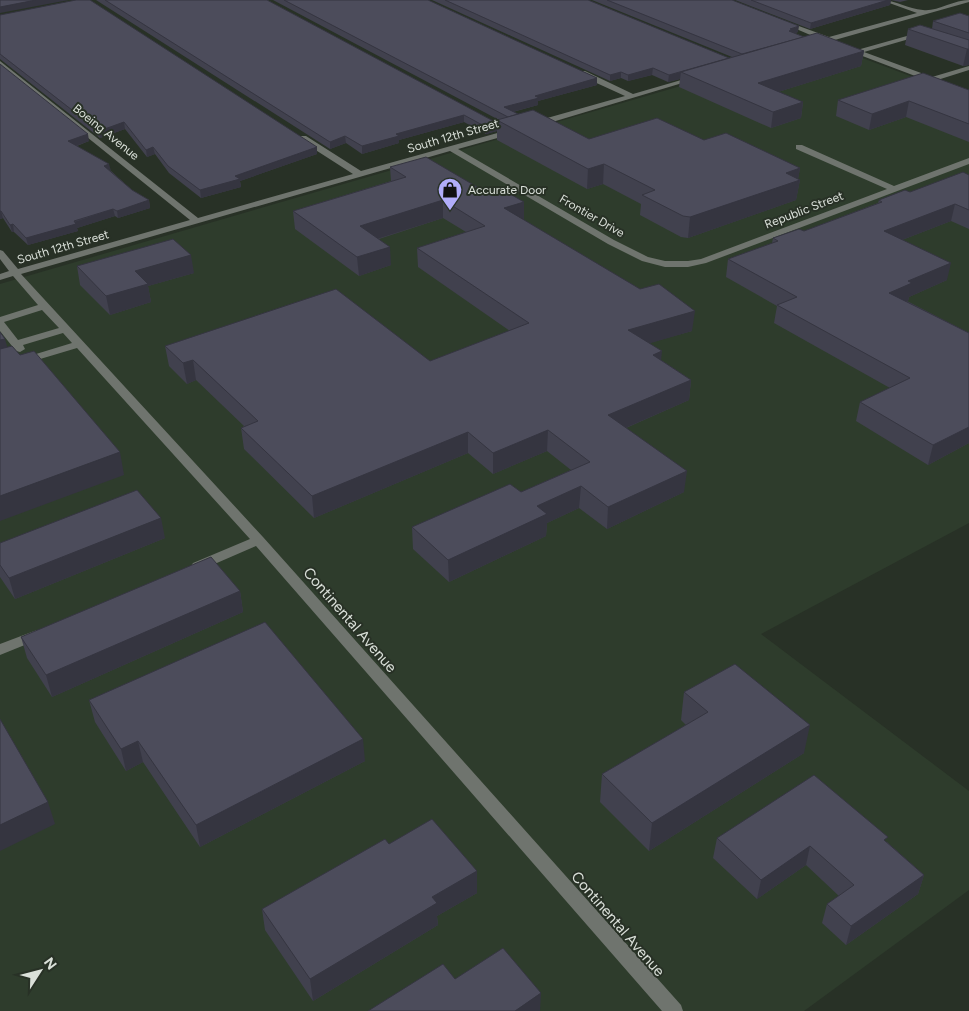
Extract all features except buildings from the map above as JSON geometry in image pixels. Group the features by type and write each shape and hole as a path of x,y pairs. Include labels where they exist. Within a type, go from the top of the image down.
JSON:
{"street":[{"path":"884,0 924,13"},
{"path":"809,46 969,0"},
{"path":"936,10 952,15"},
{"path":"778,20 941,83"},
{"path":"881,25 925,38"},
{"path":"857,52 930,31"},
{"name":"Boeing Avenue","path":"0,63 197,221"},
{"path":"932,80 969,68"},
{"path":"573,69 632,96"},
{"name":"South 12th Street","path":"0,277 514,128 551,120 706,75"},
{"path":"551,120 567,128"},
{"path":"295,133 360,174"},
{"path":"799,146 894,189"},
{"name":"Frontier Drive","path":"450,148 611,242 645,259"},
{"name":"Republic Street","path":"645,259 666,264 688,264 703,261 969,161"},
{"path":"936,173 952,181"},
{"name":"Continental Avenue","path":"0,253 44,306 258,540 674,1011"},
{"path":"0,320 44,306"},
{"path":"0,324 28,359"},
{"path":"16,344 66,329"},
{"path":"0,368 80,344"},
{"path":"187,571 258,540"},
{"path":"0,650 53,628"}],"shaded area":[{"path":"825,44 969,98 969,523 761,634 969,791 969,890 804,1011 0,1011 0,284"}],"place":[{"name":"Accurate Door","path":"450,211"}]}
